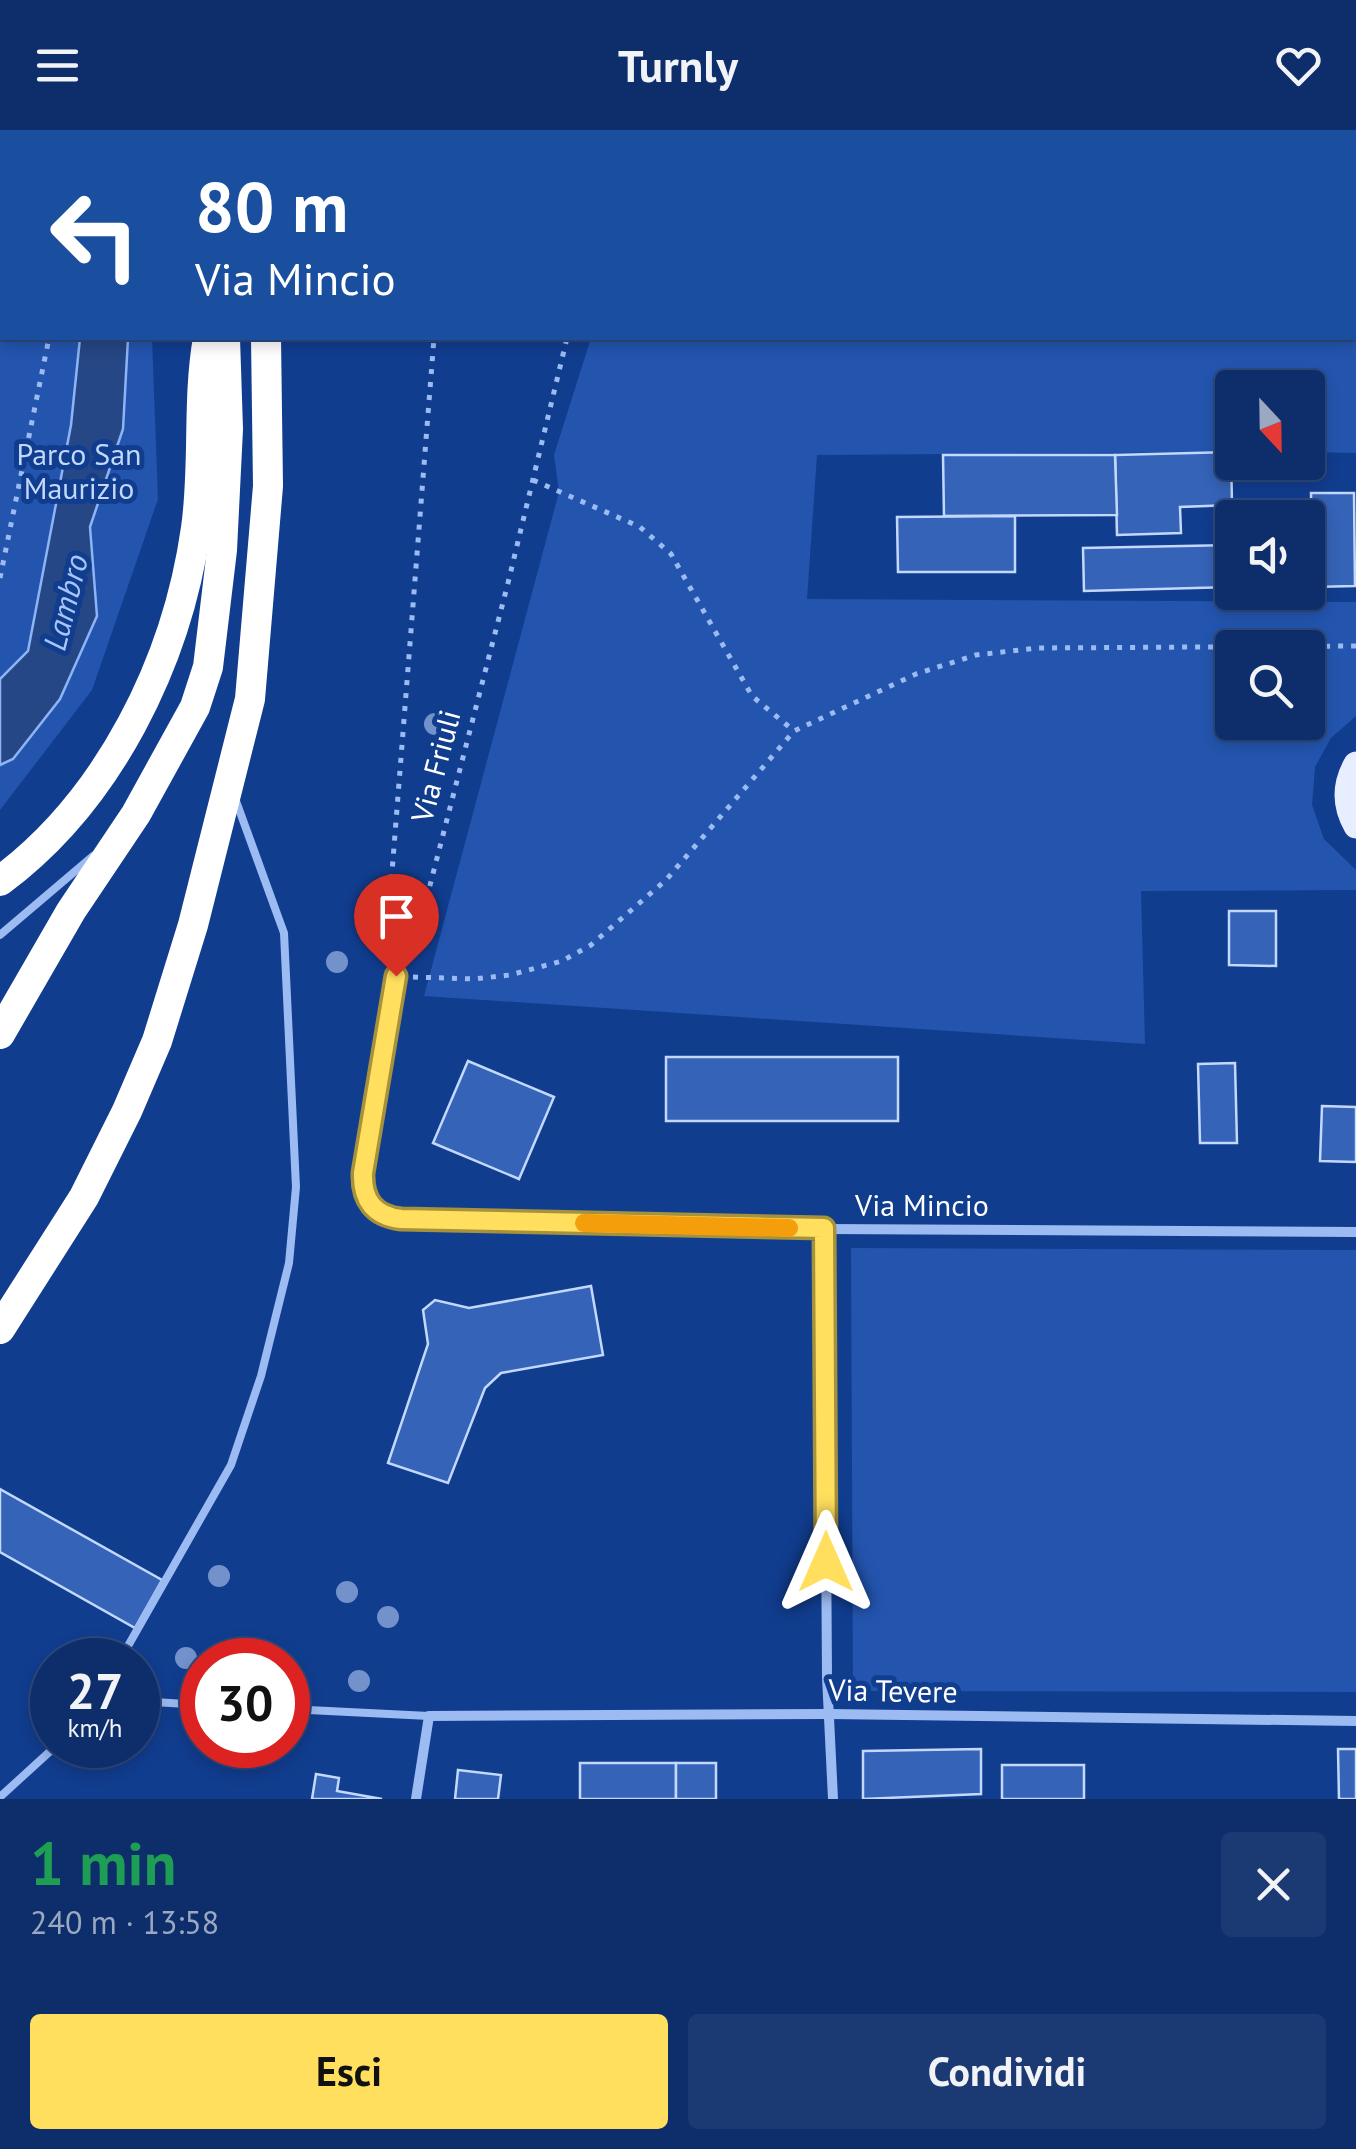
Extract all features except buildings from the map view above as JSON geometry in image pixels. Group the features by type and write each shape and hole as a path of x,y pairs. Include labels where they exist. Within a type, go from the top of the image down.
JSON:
{"highway":[{"path":"0,881 43,847 67,821 130,726 160,660 182,594 196,529 202,461 202,369 208,340"},
{"path":"0,1034 183,732 208,667 226,504 225,340"},
{"path":"0,1329 84,1197 127,1111 157,1041 194,925 250,700 268,486 266,340"}],"main road":[{"path":"1356,764 1347,785 1346,804 1356,826"}],"street":[{"name":"Via Mincio","path":"396,976 363,1173 371,1206 384,1216 824,1228 1356,1232"},
{"path":"824,1228 833,1799"},
{"name":"Via Tevere","path":"429,1716 829,1714 1356,1721"},
{"path":"416,1799 429,1716"}],"lane":[{"path":"133,1638 231,1466 261,1376 289,1263 296,1187 284,934 230,784"},
{"path":"0,935 58,888 136,814"},
{"path":"310,1710 429,1716"},
{"path":"0,1797 32,1768"}],"path":[{"path":"0,578 49,340"},
{"path":"434,340 388,924 396,976 474,979 510,975 562,960 590,945 666,880 794,732 916,674 976,655 1037,648 1356,646"},
{"name":"Via Friuli","path":"396,976 420,924 568,340"},
{"path":"533,480 640,527 671,554 752,696 794,732"}],"green space":[{"name":"Parco San Maurizio","path":"0,340 152,340 158,499 92,690 0,810"},
{"path":"590,340 1356,340 1356,453 1325,452 1325,370 1215,370 1215,452 817,455 807,599 1215,601 1215,610 1325,610 1325,602 1356,602 1356,716 1331,738 1315,767 1312,805 1324,839 1356,870 1356,890 1141,891 1145,1044 424,996 559,492 554,455"},
{"path":"851,1248 1356,1250 1356,1692 853,1691"}],"water":[{"name":"Lambro","path":"80,340 128,340 123,429 90,527 97,616 60,699 13,759 0,765 0,679 28,651 71,425"}],"slow traffic":[{"path":"584,1223 789,1228"}],"route":[{"path":"396,976 362,1182 366,1198 376,1212 401,1219 824,1228 826,1562"}]}
